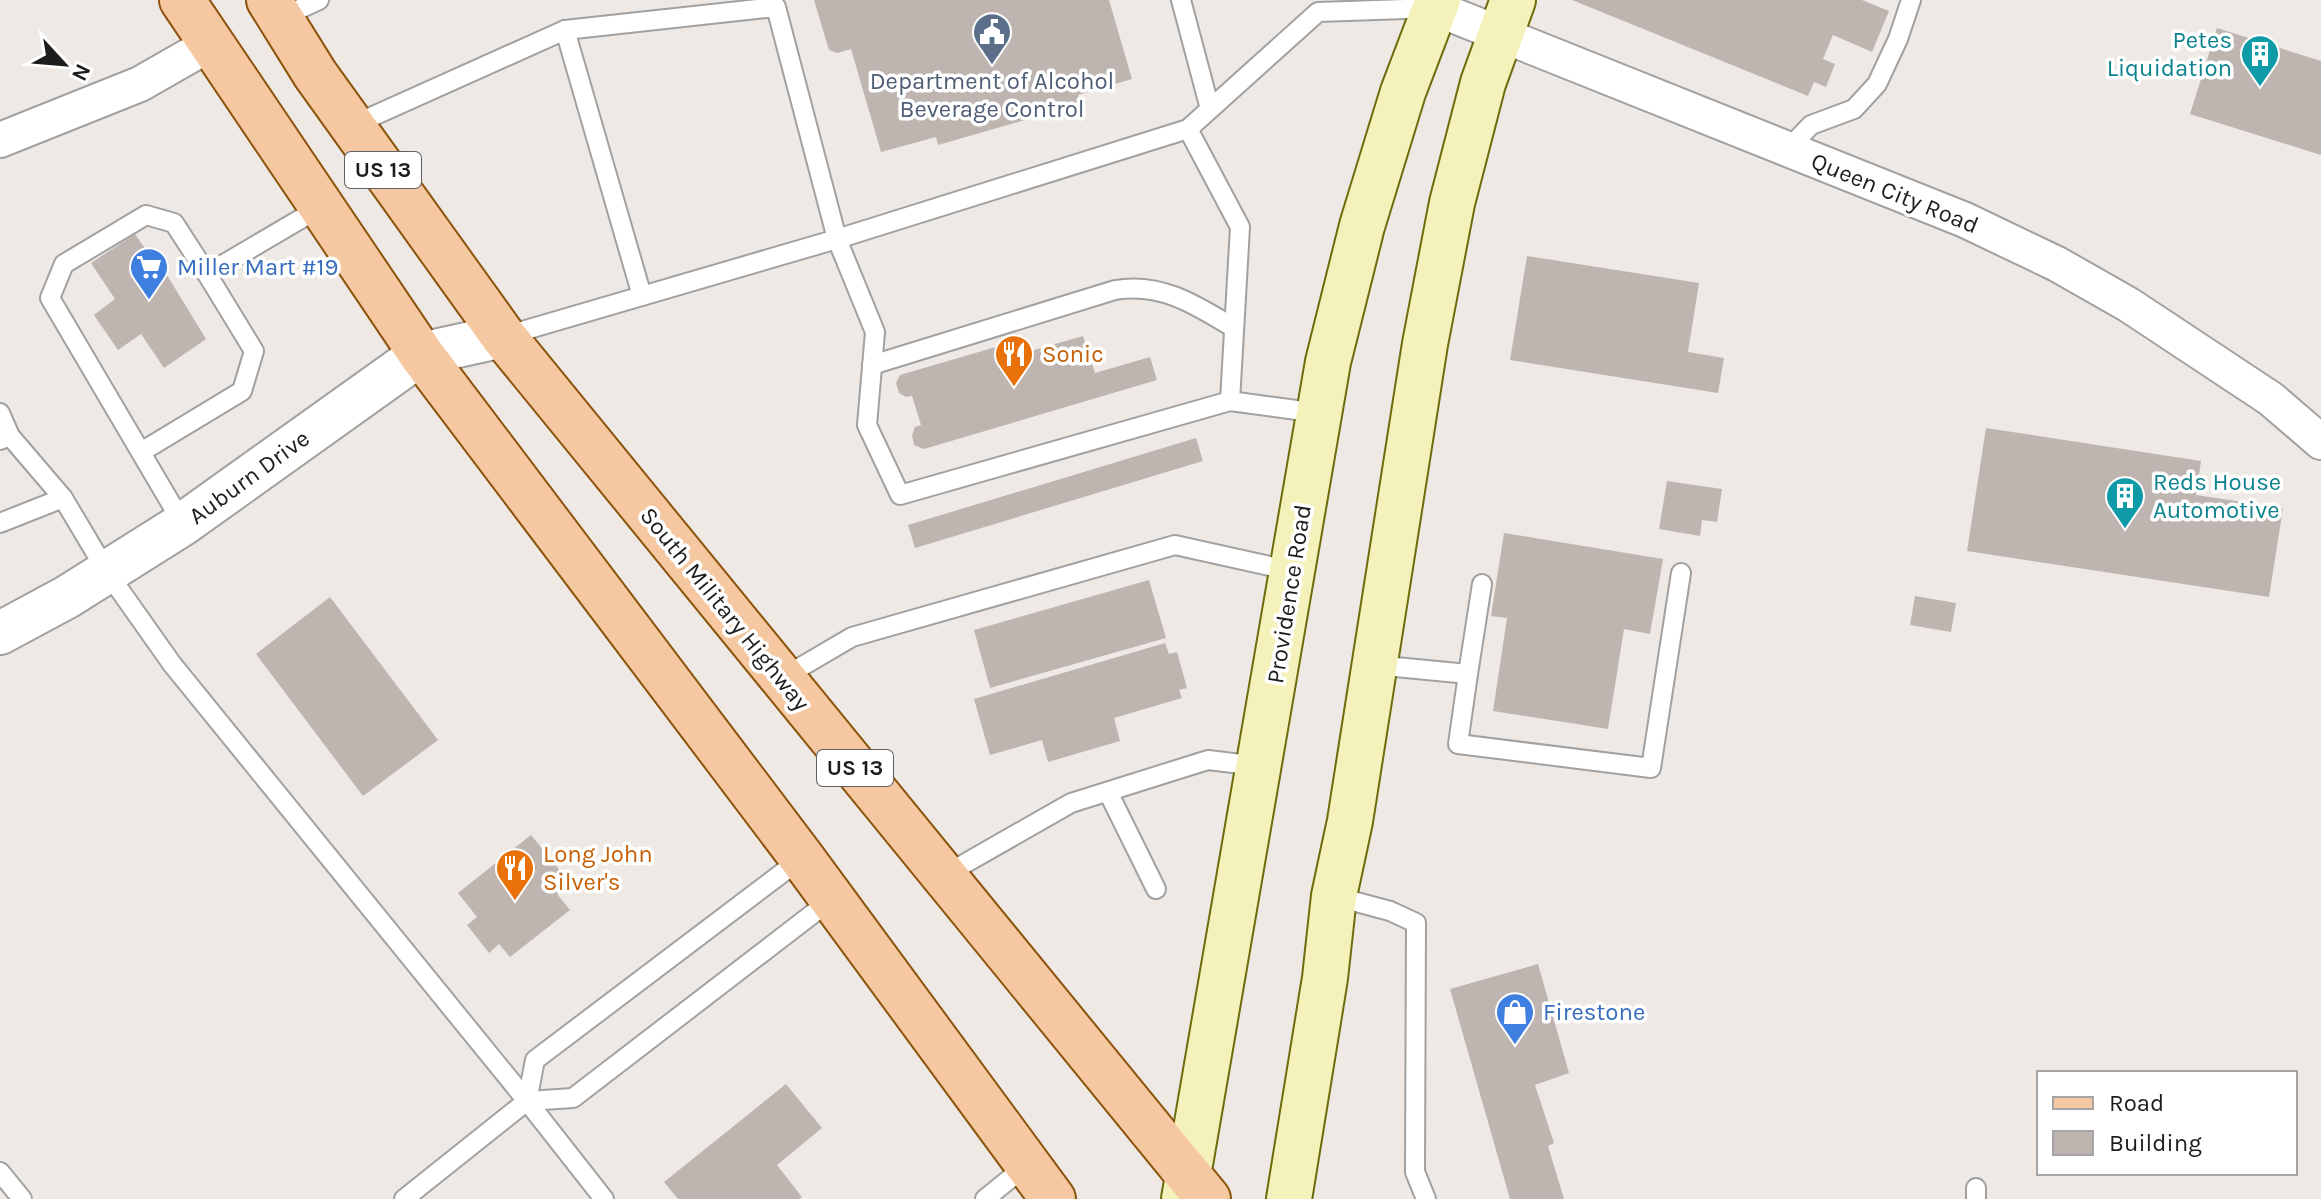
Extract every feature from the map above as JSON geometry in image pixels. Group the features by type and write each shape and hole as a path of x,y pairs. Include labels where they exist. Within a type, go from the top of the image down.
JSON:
{"main road":[{"name":"US 13","path":"182,0 421,354 802,858 1053,1199"},
{"name":"Providence Road","path":"1193,1191 1328,362 1362,226 1403,92 1436,4"},
{"name":"South Military Highway","path":"274,9 351,126 503,336 943,876 1193,1191"},
{"path":"1289,1199 1325,978 1334,896 1350,821 1425,344 1452,203 1483,83 1507,17"}],"street":[{"name":"Queen City Road","path":"1436,4 1507,17 1788,149 1965,220 2057,264 2129,305 2271,399 2321,442"},
{"path":"0,140 140,84 210,44"},
{"name":"Auburn Drive","path":"0,633 183,524 421,354 503,336"}],"lane":[{"path":"274,9 319,0"},
{"path":"1181,0 1210,109"},
{"path":"1788,149 1811,125 1854,109 1877,84 1898,39 1911,0"},
{"path":"503,336 837,239 1188,129 1318,12 1335,5 1436,4"},
{"path":"351,126 565,30 676,8 776,7 837,239 875,332 867,425 900,495 1230,401 1318,413"},
{"path":"565,30 642,296"},
{"path":"1188,129 1240,227 1230,401"},
{"path":"207,274 321,207"},
{"path":"141,452 242,391 254,351 174,223 146,215 64,264 50,298 183,524"},
{"path":"872,365 1136,286 1164,291 1191,302 1234,328"},
{"path":"0,413 5,438 63,498 107,572 179,673 604,1199"},
{"path":"0,523 63,498"},
{"path":"782,678 852,637 1175,545 1292,571"},
{"path":"1482,584 1458,744 1651,768 1681,573"},
{"path":"1375,665 1468,674"},
{"path":"943,876 1071,803 1208,760 1260,767"},
{"path":"1108,792 1156,889"},
{"path":"527,1101 535,1060 802,858"},
{"path":"1334,896 1390,911 1416,923 1415,1172 1426,1199"},
{"path":"404,1199 527,1101 573,1098 832,899"},
{"path":"985,1199 1028,1164"},
{"path":"0,1172 22,1199"}],"building":[{"name":"Department of Alcohol Beverage Control","path":"814,0 1109,0 1132,79 1078,95 1081,104 938,145 936,137 881,152 851,49 837,53 829,50"},
{"path":"1572,0 1862,0 1889,11 1872,52 1833,35 1823,59 1835,64 1826,87 1814,82 1808,96"},
{"name":"Petes Liquidation","path":"2217,28 2321,61 2321,155 2190,114"},
{"name":"Miller Mart #19","path":"135,234 159,269 162,267 206,339 164,368 141,334 118,350 94,315 115,299 91,263"},
{"path":"1527,256 1699,283 1688,352 1724,358 1718,393 1510,360"},
{"name":"Sonic","path":"1083,336 1095,373 1150,357 1157,380 924,449 914,445 912,435 915,427 921,425 912,396 899,393 896,383 900,375 1006,344 1010,357"},
{"name":"Reds House Automotive","path":"1986,428 2201,461 2196,495 2283,508 2269,597 1967,551"},
{"path":"1196,438 1203,461 915,548 908,525"},
{"path":"1667,481 1722,489 1717,522 1702,520 1700,536 1659,529"},
{"path":"1504,533 1663,559 1650,634 1624,629 1608,729 1493,711 1507,618 1491,616"},
{"path":"1149,580 1166,638 990,688 974,630"},
{"path":"1915,596 1956,603 1951,632 1910,625"},
{"path":"330,597 438,740 363,796 256,654"},
{"path":"1165,643 1169,654 1177,652 1187,688 1179,690 1182,698 1114,718 1120,741 1048,762 1042,740 990,755 974,699"},
{"path":"531,835 571,884 557,894 570,910 510,957 499,944 489,953 467,925 477,917 458,893"},
{"path":"1538,964 1569,1073 1535,1085 1554,1143 1548,1146 1564,1199 1510,1199 1450,989"},
{"path":"786,1084 822,1128 777,1165 802,1197 678,1199 664,1182"}],"place":[{"name":"Department of Alcohol Beverage Control","path":"992,66"},
{"name":"Petes Liquidation","path":"2260,88"},
{"name":"Miller Mart #19","path":"149,301"},
{"name":"Sonic","path":"1014,388"},
{"name":"Reds House Automotive","path":"2125,530"},
{"name":"Long John Silver's","path":"515,902"},
{"name":"Firestone","path":"1515,1046"}]}
